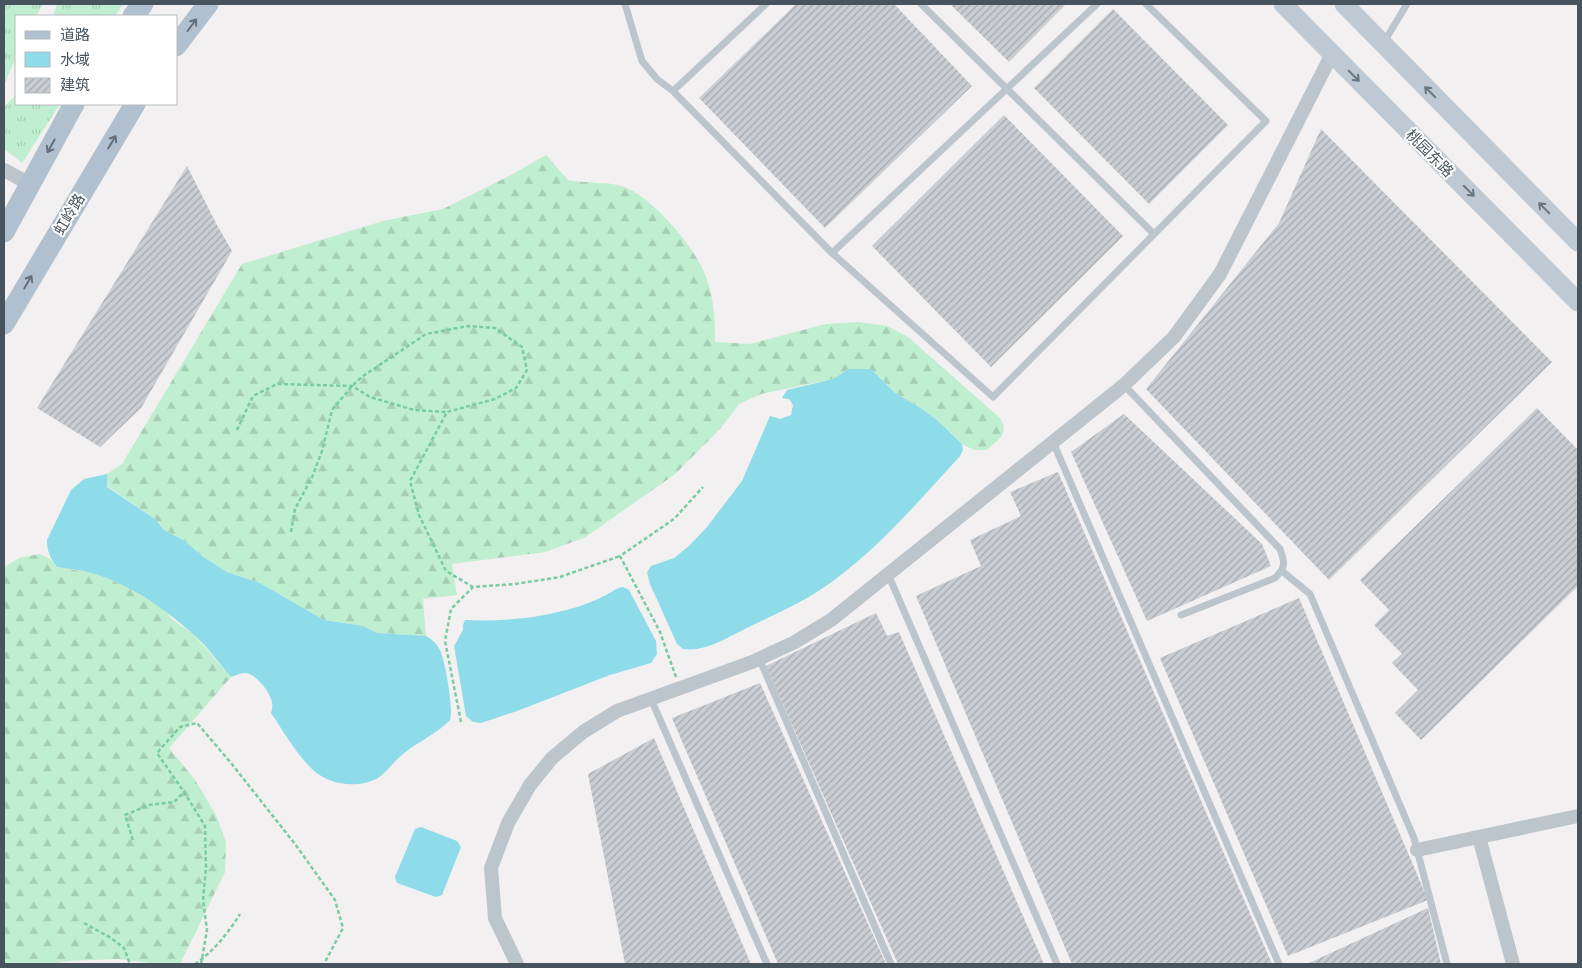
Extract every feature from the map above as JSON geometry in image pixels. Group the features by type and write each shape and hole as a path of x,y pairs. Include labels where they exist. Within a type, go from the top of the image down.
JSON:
{"main road":[{"path":"135,15 143,4"},
{"path":"178,43 208,4"},
{"name":"桃园东路","path":"1283,4 1578,302"},
{"path":"1344,4 1578,242"},
{"path":"4,232 73,105"},
{"name":"虹岭路","path":"4,324 134,105"}],"street":[{"path":"517,964 495,918 490,868 508,823 530,785 552,758 582,732 617,711 758,658 795,642 831,620 1124,385 1174,337 1220,274 1332,54"},
{"path":"4,170 30,184"},
{"path":"1417,850 1578,816"},
{"path":"1479,836 1513,964"}],"lane":[{"path":"625,4 642,61 657,79 673,91 832,253 993,397 1266,121 1146,4"},
{"path":"673,91 766,4"},
{"path":"921,4 1154,234"},
{"path":"832,253 1097,4"},
{"path":"1382,43 1407,4"},
{"path":"1124,385 1280,549 1284,561 1282,571 1274,578 1181,615"},
{"path":"1053,442 1279,964"},
{"path":"1282,571 1310,594 1414,838 1447,964"},
{"path":"888,573 1057,964"},
{"path":"758,658 891,964"},
{"path":"651,699 767,964"}],"path":[{"path":"237,430 253,396 277,384 352,386 370,397 414,410 447,412 495,399 516,388 527,370 522,347 495,328 468,326 426,334 363,376 352,386 332,410 314,475 295,509 291,532"},
{"path":"447,412 410,481 419,515 446,571 473,587 560,578 620,556 674,519 703,487"},
{"path":"620,556 660,632 680,688"},
{"path":"461,722 445,641 451,609 473,587"},
{"path":"201,964 206,930 203,900 206,868 205,826 157,753 180,728 197,724 231,763 289,836 335,900 343,928 324,964"},
{"path":"133,840 125,815 149,805 174,802 184,792"},
{"path":"195,964 233,926 240,914"},
{"path":"84,923 112,938 124,948 130,964"}],"green space":[{"path":"4,4 43,4 37,15 15,15 15,59 4,85"},
{"path":"57,4 123,4 116,15 53,15"},
{"path":"15,96 15,105 59,105 22,163 4,149 4,107"},
{"path":"546,155 568,180 618,185 630,190 657,209 670,223 693,252 706,277 714,309 715,342 750,344 826,324 858,322 887,326 908,337 1000,418 1004,429 999,440 987,450 974,450 962,444 937,420 895,393 871,369 849,369 833,379 761,394 739,404 720,429 674,475 584,538 545,552 452,564 457,595 423,599 426,636 377,633 363,626 324,620 260,583 227,572 202,556 185,541 164,530 155,519 107,486 107,474 122,464 242,264 383,221 443,209 513,174"},
{"path":"40,554 50,559 57,567 93,573 123,585 165,610 172,619 193,634 231,677 169,748 195,780 216,815 226,842 225,872 180,964 160,964 118,959 68,961 50,964 4,964 4,567 19,558"}],"water":[{"path":"849,369 871,369 895,393 937,420 962,444 963,450 960,456 877,544 840,576 820,590 792,606 714,644 699,649 683,649 677,644 650,584 647,572 651,566 674,558 689,546 707,527 742,481 770,416 780,419 791,415 793,405 789,399 782,398 787,390 833,379"},
{"path":"107,474 107,487 155,519 164,530 185,541 202,556 227,572 260,583 324,620 363,626 377,633 426,636 430,638 440,650 444,664 450,696 450,720 439,730 403,754 381,776 362,784 335,782 313,770 301,757 271,713 271,698 262,684 254,677 246,673 231,677 193,634 171,615 135,591 95,574 57,567 48,551 47,540 71,490 84,479"},
{"path":"623,587 629,590 656,641 657,654 651,663 610,675 481,723 473,722 466,716 454,646 463,630 465,620 507,620 550,614 584,605"},
{"path":"421,827 457,841 461,847 442,895 436,897 397,883 395,877 415,829"}],"building":[{"path":"796,4 894,4 972,86 825,228 699,98"},
{"path":"950,4 1066,4 1009,62"},
{"path":"1113,9 1228,125 1149,204 1034,88"},
{"path":"1004,115 1123,236 991,367 872,246"},
{"path":"1321,129 1552,362 1329,580 1146,389 1279,223"},
{"path":"187,166 232,251 141,408 100,447 37,408"},
{"path":"1537,408 1578,450 1578,586 1421,740 1395,713 1418,690 1392,663 1402,654 1374,625 1389,610 1360,580"},
{"path":"1124,414 1262,544 1271,566 1147,621 1071,452"},
{"path":"1058,472 1272,964 1072,964 916,596 981,566 970,540 1021,516 1010,492"},
{"path":"1299,598 1428,900 1288,956 1160,658"},
{"path":"876,613 887,636 899,632 1044,964 898,964 766,666"},
{"path":"760,683 886,964 778,964 672,718"},
{"path":"654,738 751,964 625,964 588,774"},
{"path":"1428,908 1441,964 1307,964"}]}
